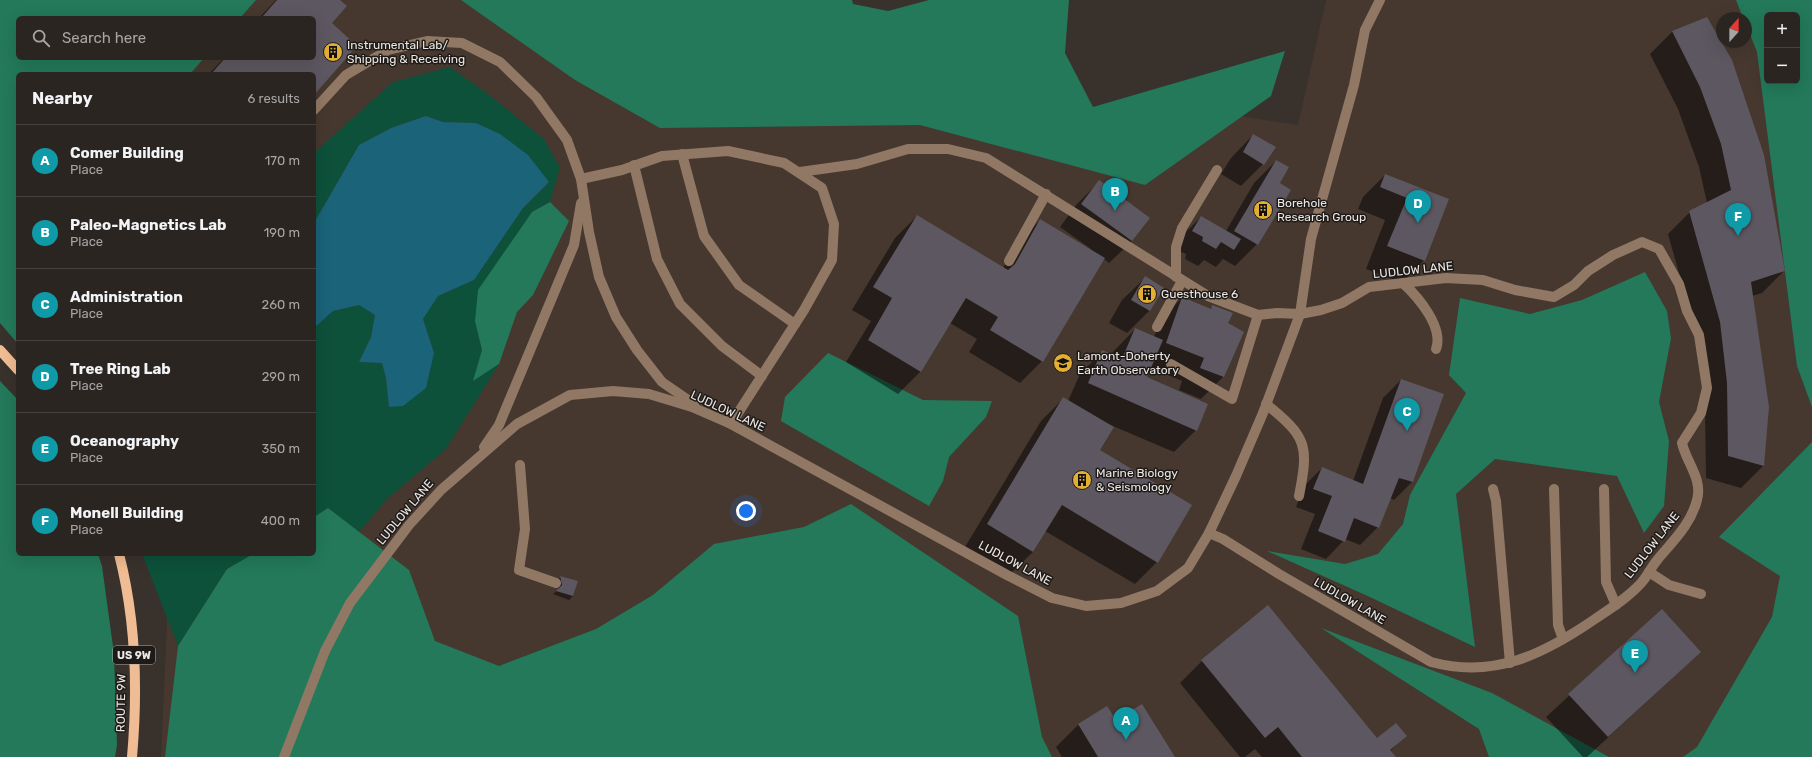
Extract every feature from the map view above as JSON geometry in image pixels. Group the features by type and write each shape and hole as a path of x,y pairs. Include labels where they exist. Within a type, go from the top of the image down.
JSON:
{"main road":[{"path":"0,350 16,368"},
{"name":"ROUTE 9W","path":"119,556 127,589 133,642 135,702 132,757"}],"lane":[{"name":"LUDLOW LANE","path":"284,757 325,651 350,603 409,525 441,490 476,458 517,424 570,396 613,390 649,394 692,407 731,424 1007,575 1052,598 1086,606 1121,603 1157,591 1188,568 1209,533 1266,404 1300,314 1311,239 1354,85 1365,30 1380,0"},
{"path":"316,108 346,75 388,50 427,41 462,43 500,62 536,97 567,140 581,179 589,232 599,277 616,317 637,350 662,382 693,404 731,424 795,324 832,260 834,224 822,188 800,172 784,163 728,151 662,156 581,179"},
{"path":"800,172 857,164 908,149 948,149 986,158 1208,296 1258,315 1277,313 1300,314"},
{"path":"682,154 704,236 739,285 795,324"},
{"path":"634,165 657,259 680,304 722,346 762,376"},
{"path":"1157,328 1179,279 1176,247 1182,228 1217,170"},
{"path":"476,458 499,425 574,245 580,212 581,179"},
{"path":"1008,261 1046,194"},
{"name":"LUDLOW LANE","path":"1209,533 1224,539 1279,574 1431,662 1447,666 1465,667 1510,663 1533,656 1563,639 1616,605 1642,582 1689,521 1698,498 1696,476 1684,456 1682,443 1701,413 1707,388 1699,335 1687,311 1679,284 1659,249 1642,242 1613,255 1588,271 1574,285 1554,297 1515,290 1483,280 1446,278 1369,288 1342,303 1321,310 1300,314"},
{"path":"1403,283 1421,302 1436,329 1438,344 1436,349"},
{"path":"1171,364 1232,399 1258,315"},
{"path":"1266,404 1289,423 1300,438 1305,457 1299,496"},
{"path":"520,465 525,530 519,570 556,583"},
{"path":"1493,489 1496,502 1510,663"},
{"path":"1554,489 1558,625 1563,639"},
{"path":"1604,489 1606,582 1616,605"},
{"path":"1649,572 1669,585 1701,594"}],"shaded area":[{"name":"Lamont-Doherty Earth Observatory","path":"169,0 537,0 891,95 1163,172 1221,113 1298,125 1326,0 1812,0 1812,628 1729,757 161,757 167,623 160,556 316,556 316,72 102,72 113,60 316,60 316,16 154,16"}],"green space":[{"path":"0,0 256,0 242,16 16,16 16,60 202,60 192,72 16,72 16,342 0,323"},
{"path":"461,0 852,0 853,4 888,11 929,0 1069,0 1065,53 1093,107 1285,51 1271,96 1145,185 920,125 660,128 575,80"},
{"path":"1736,0 1812,0 1812,407 1797,366 1757,52 1752,39 1752,12 1741,12"},
{"path":"450,67 492,97 544,139 560,168 550,202 532,212 475,321 482,350 474,380 499,364 446,449 387,499 359,532 328,508 316,516 316,326 333,311 359,305 375,315 371,337 359,362 382,363 386,378 389,407 434,353 423,319 438,296 474,280 523,208 549,182 476,123 443,122 426,116 391,128 359,145 316,220 316,151 393,82"},
{"path":"550,202 569,221 533,295 517,312 499,364 473,381 482,350 475,321 478,290 532,212"},
{"path":"1645,272 1667,311 1671,338 1659,402 1669,441 1664,506 1644,533 1617,476 1495,459 1456,494 1475,647 1372,598 1267,551 1345,564 1378,554 1403,524 1410,495 1466,393 1449,375 1460,298 1530,314 1582,300"},
{"path":"828,353 923,400 992,401 986,417 949,457 943,481 929,506 781,421 785,397"},
{"path":"0,381 16,398 16,556 99,556 102,566 114,654 117,745 115,757 0,757"},
{"path":"1812,442 1812,757 1683,757 1697,747 1772,617 1780,576 1719,537"},
{"path":"851,504 1018,616 1042,737 1052,757 165,757 178,646 227,569 250,556 316,556 316,516 328,508 409,570 435,641 499,666 596,629 653,595 714,544 804,527"},
{"path":"143,556 250,556 227,569 178,646"},
{"path":"1321,628 1492,693 1609,757 1489,757 1479,729"}],"water":[{"path":"426,116 443,122 476,123 500,134 528,155 549,182 523,208 474,280 438,296 423,319 434,353 426,388 403,406 389,407 386,378 382,363 359,362 371,337 375,315 359,305 333,311 316,326 316,220 359,145 391,128"}],"building":[{"name":"Instrumental Lab/ Shipping & Receiving","path":"277,0 340,0 347,6 332,23 357,46 316,93 316,72 213,72 223,60 316,60 316,16 263,16"},
{"path":"1707,17 1716,32 1716,48 1725,48 1732,60 1764,155 1785,271 1751,282 1769,407 1764,466 1728,456 1727,383 1720,322 1689,211 1731,190 1721,144 1700,87 1672,31"},
{"name":"Borehole Research Group","path":"1253,134 1276,147 1264,165 1243,152"},
{"name":"Borehole Research Group","path":"1276,160 1289,167 1280,183 1291,190 1258,245 1234,231"},
{"path":"1385,174 1449,199 1425,261 1387,246 1407,198 1380,187"},
{"path":"1099,180 1150,218 1132,241 1081,204"},
{"path":"917,215 1008,270 1015,264 1040,219 1105,258 1043,362 990,330 998,317 966,298 921,372 868,340 892,298 873,287"},
{"path":"1201,216 1241,239 1234,250 1221,242 1216,249 1202,241 1203,237 1192,231"},
{"name":"Guesthouse 6","path":"1145,276 1164,288 1150,311 1131,300"},
{"path":"1182,297 1211,309 1212,305 1233,313 1228,323 1244,332 1224,377 1200,368 1204,358 1166,343"},
{"path":"1135,328 1163,340 1147,377 1208,404 1197,431 1088,383 1102,350 1122,359"},
{"path":"1401,379 1444,394 1413,482 1399,478 1379,528 1354,518 1345,542 1318,531 1332,496 1313,489 1322,467 1363,484"},
{"name":"Marine Biology & Seismology","path":"1063,397 1114,427 1100,450 1192,505 1158,563 1062,505 1033,552 987,524"},
{"path":"560,576 578,581 573,596 556,591 562,585"},
{"path":"1268,605 1377,738 1396,723 1407,736 1390,750 1396,757 1302,757 1278,727 1265,738 1201,660"},
{"path":"1662,609 1701,652 1608,737 1568,694"},
{"path":"1142,704 1175,757 1098,757 1078,724 1107,706 1116,720"}],"place":[{"name":"Instrumental Lab/ Shipping & Receiving","path":"333,52"},
{"name":"Borehole Research Group","path":"1263,210"},
{"name":"Paleo-Magnetics Lab","path":"1115,211"},
{"name":"Tree Ring Lab","path":"1418,223"},
{"name":"Monell Building","path":"1738,236"},
{"name":"Guesthouse 6","path":"1147,294"},
{"name":"Lamont-Doherty Earth Observatory","path":"1063,363"},
{"name":"Administration","path":"1407,431"},
{"name":"Marine Biology & Seismology","path":"1082,480"},
{"name":"Oceanography","path":"1635,673"},
{"name":"Comer Building","path":"1126,740"}]}
